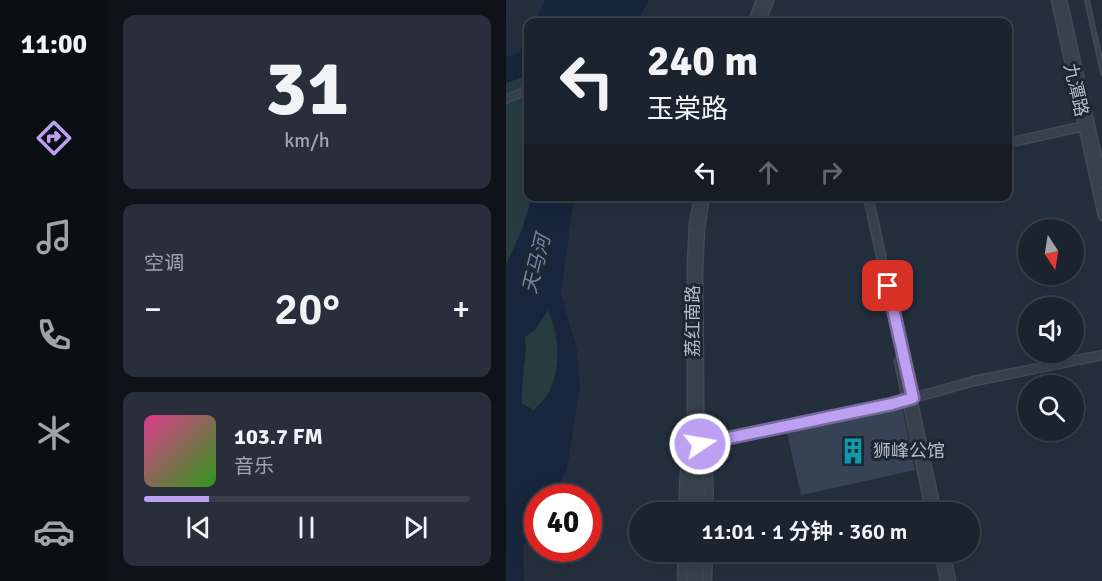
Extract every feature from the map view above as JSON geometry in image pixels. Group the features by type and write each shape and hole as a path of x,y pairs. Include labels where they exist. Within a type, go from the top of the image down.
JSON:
{"street":[{"path":"755,18 761,0"},
{"path":"762,18 769,0"},
{"name":"九潭路","path":"1056,0 1103,183"},
{"name":"九潭路","path":"1062,0 1103,216"},
{"path":"506,99 524,92"},
{"path":"1012,142 1087,125"},
{"name":"荔红南路","path":"696,445 692,263 698,201"},
{"name":"荔红南路","path":"696,445 699,246 704,201"},
{"path":"864,201 934,502"},
{"path":"869,201 929,502"},
{"path":"696,445 910,399 983,379 1103,355"},
{"path":"684,502 685,472 696,445"},
{"path":"693,502 696,445"},
{"path":"696,445 699,502"},
{"path":"696,445 705,459 709,502"},
{"path":"682,581 683,562"},
{"path":"690,581 691,562"},
{"path":"698,581 699,562"},
{"path":"707,581 708,562"},
{"path":"941,562 945,581"},
{"path":"947,562 951,581"}],"lane":[{"path":"1087,0 1103,73"}],"green space":[{"path":"524,76 524,201 531,201 522,230 506,265 506,83"},
{"path":"548,309 556,340 556,371 548,395 534,410 522,404 521,381 526,351 525,337 536,329"}],"water":[{"path":"545,0 649,0 639,18 537,18"},
{"path":"524,43 524,76 506,83 506,57 519,53"},
{"name":"天马河","path":"531,201 573,201 561,293 577,350 580,387 567,469 559,484 524,484 524,581 506,581 506,265 522,230","holes":["548,310 557,339 558,361 553,382 548,394 534,410 522,404 525,337 536,329"]}],"building":[{"name":"狮峰公馆","path":"902,408 915,470 801,495 787,433"}],"place":[{"name":"狮峰公馆","path":"853,451"}],"route":[{"path":"700,444 913,398 888,286"}]}
